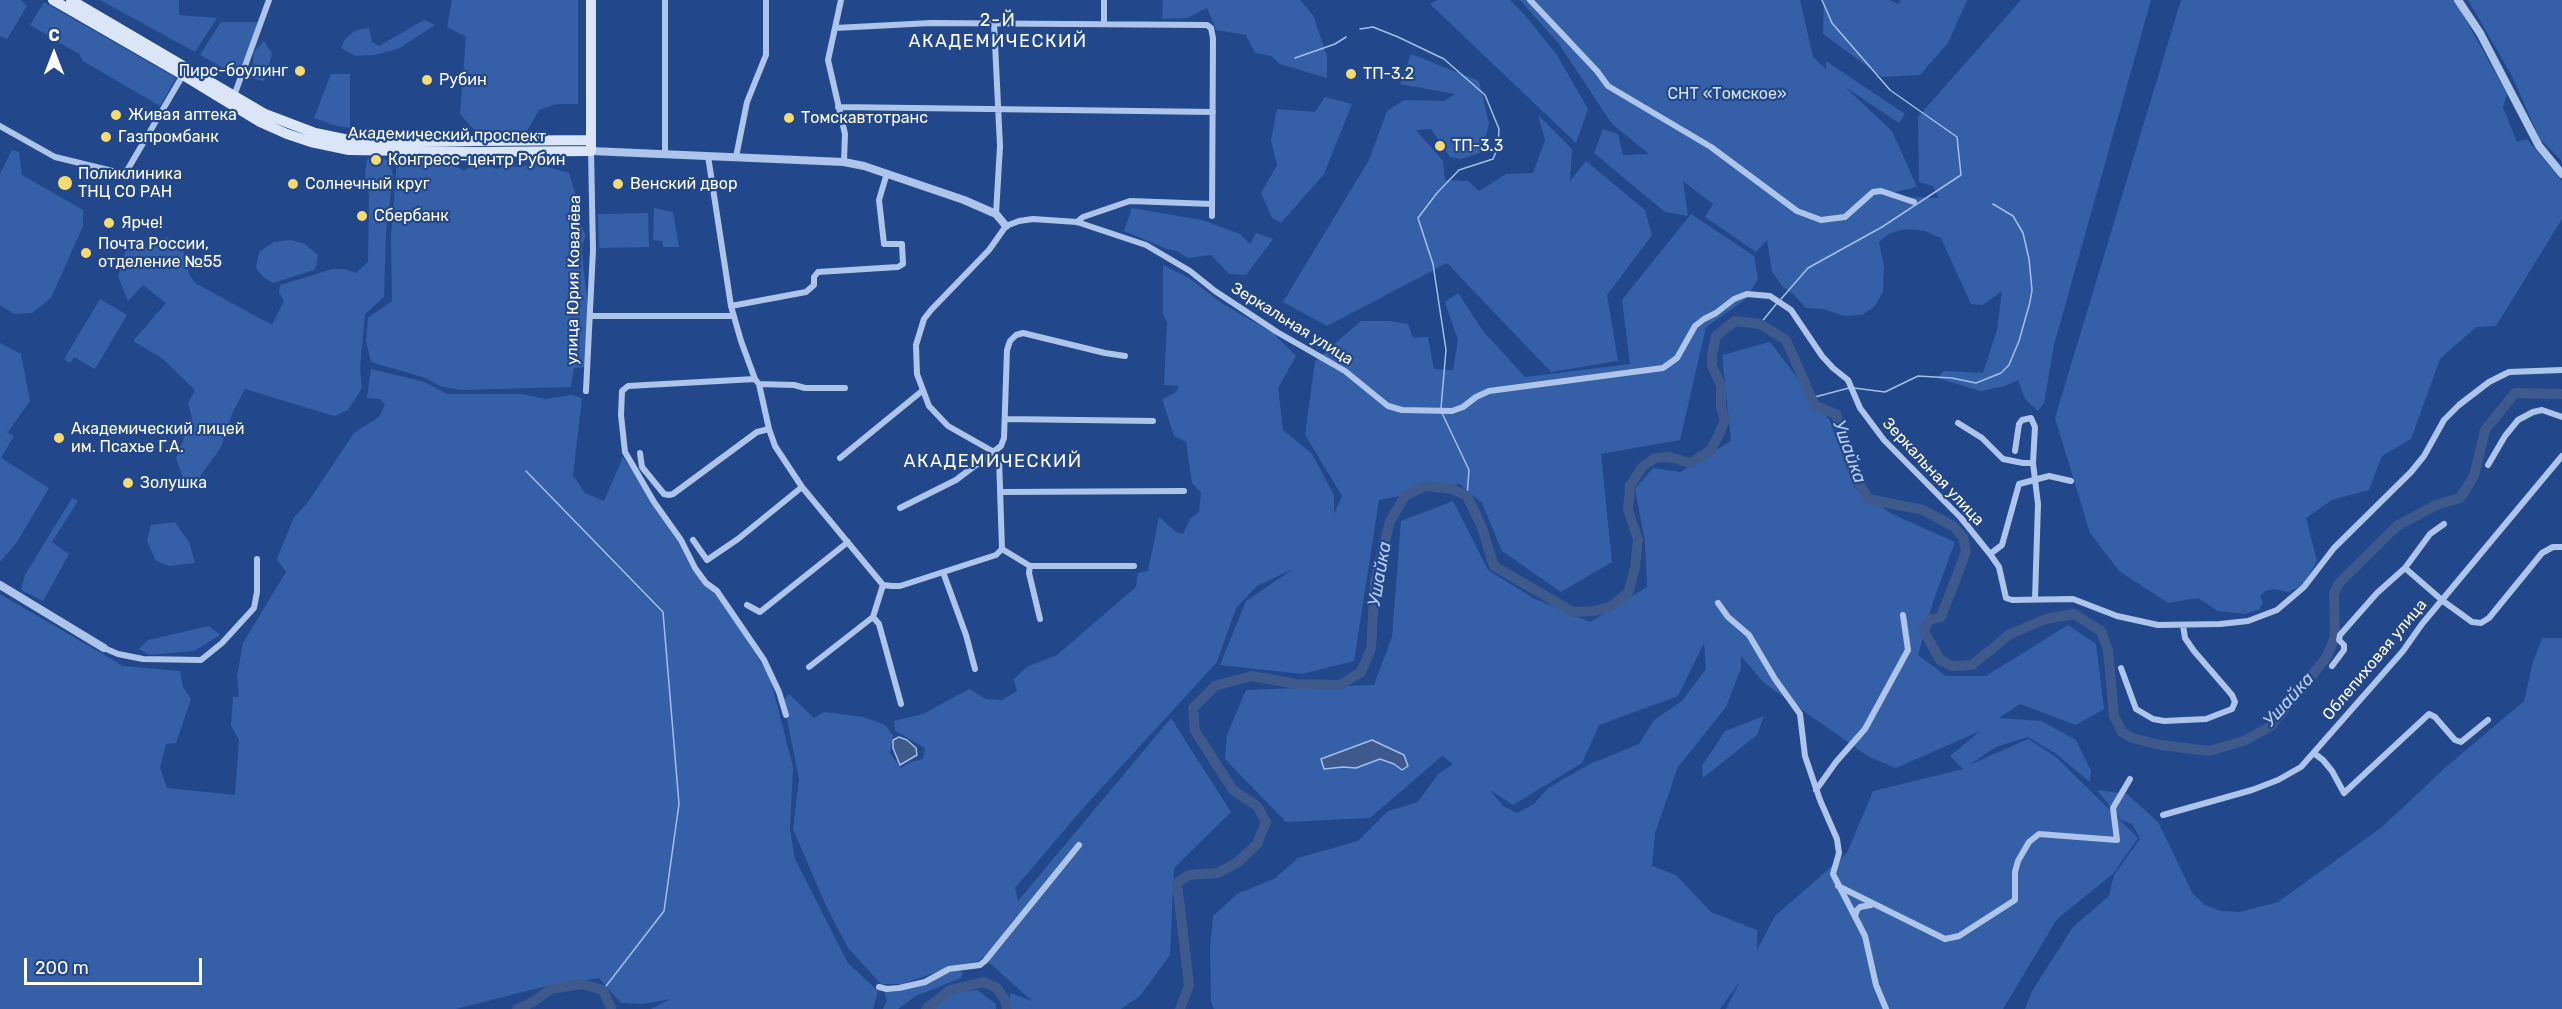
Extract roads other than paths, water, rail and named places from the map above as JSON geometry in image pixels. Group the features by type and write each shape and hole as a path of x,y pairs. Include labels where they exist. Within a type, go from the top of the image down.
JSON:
{"main road":[{"name":"Академический проспект","path":"53,0 290,126 358,146"},
{"name":"Академический проспект","path":"71,0 261,122 311,142 358,146 591,146"},
{"path":"591,0 591,146"}],"street":[{"path":"234,97 269,0"},
{"path":"665,0 665,154"},
{"path":"736,157 747,102 766,55 766,0"},
{"path":"842,0 828,60 845,134 844,162"},
{"path":"1104,0 1104,23"},
{"path":"1530,0 1598,71 1608,86 1711,147 1797,211 1821,220 1845,217 1873,192 1881,190 1914,202"},
{"path":"2458,0 2480,33 2539,146 2562,174"},
{"path":"835,28 931,23 1204,24 1211,28 1213,38 1212,216"},
{"path":"708,156 733,316 757,381 769,429 785,464 883,585 900,586 996,555 1002,549 1002,492 999,458 994,452 960,434 938,417 922,391 916,374 915,359 916,345 924,319 958,280 989,250 1005,226 996,214 1000,146 996,110 994,23"},
{"path":"0,126 56,157 125,174 186,72"},
{"path":"838,107 1213,112"},
{"name":"Академический проспект","path":"591,146 665,154 844,162 887,173 996,214"},
{"name":"улица Юрия Ковалёва","path":"586,391 591,316 591,146"},
{"path":"731,306 806,292 814,285 814,277 818,272 898,267 903,264 902,244 884,244 879,200 887,173"},
{"path":"1077,222 1083,217 1130,201 1212,204"},
{"name":"Зеркальная улица","path":"1005,226 1019,221 1040,219 1077,222 1138,242 1163,255 1277,332 1345,371 1388,406 1402,410 1452,411 1489,391 1663,368 1677,358 1695,326 1704,319 1734,299 1747,294 1770,296 1791,310 1822,356 1848,380 1860,408 1884,440 1960,518 1990,554 1999,567 2006,598 2012,600 2073,599 2132,621 2158,625 2248,621 2277,610 2304,588 2334,548 2412,472 2424,456 2444,420 2459,405 2489,382 2509,372 2562,370"},
{"path":"591,316 733,316"},
{"path":"900,508 956,480 1001,446 1004,438 1007,350 1010,341 1016,335 1023,333 1125,356"},
{"path":"786,715 764,660 717,591 706,583 694,568 681,540 654,502 625,452 621,415 622,391 628,386 757,381 805,388 845,388"},
{"path":"840,458 922,391"},
{"path":"2488,465 2505,436 2518,420 2542,410 2562,417"},
{"path":"2015,452 2019,424 2022,420 2031,417 2035,427 2033,463 2038,504 2035,599"},
{"path":"1005,419 1154,422"},
{"path":"1958,423 1982,438 2003,459 2033,463"},
{"path":"640,453 642,467 664,494 669,495 674,494 757,432 769,429"},
{"name":"Облепиховая улица","path":"2163,815 2278,780 2301,767 2315,754 2562,456"},
{"path":"1990,554 2001,545 2019,484 2049,476 2071,481"},
{"path":"693,540 707,560 738,539 802,487"},
{"path":"1002,492 1184,491"},
{"path":"2332,666 2344,650 2344,645 2339,640 2340,634 2377,593 2405,568 2430,534 2444,524"},
{"path":"747,605 760,612 848,542"},
{"path":"2405,568 2443,601 2472,622 2486,621 2542,553 2553,547 2562,547"},
{"path":"1002,549 1030,566 1134,566"},
{"path":"0,585 118,654 144,659 201,660 222,643 254,608 257,592 256,558"},
{"path":"1030,566 1029,573 1040,620"},
{"path":"943,572 966,635 975,669"},
{"path":"809,667 873,617 883,585"},
{"path":"1718,603 1728,617 1749,634 1770,671 1800,714 1805,756 1816,790 1837,839 1839,853 1833,874 1865,936 1876,985 1886,1009"},
{"path":"1816,790 1836,762 1865,729 1908,650 1903,615"},
{"path":"873,617 879,624 901,704"},
{"path":"2121,668 2136,709 2153,719 2164,722 2206,719 2232,709 2235,702 2232,695 2194,651 2185,638 2183,625"},
{"path":"2315,754 2332,771 2344,792 2430,714 2455,740 2461,742 2488,720"},
{"path":"1838,886 1945,939 1959,936 2015,900 2015,872 2018,861 2029,842 2039,834 2117,840 2113,808 2130,779"},
{"path":"879,987 899,988 925,982 949,969 980,965 1079,845"},
{"path":"1855,917 1860,907 1875,905"}],"waterway":[{"path":"1781,299 1808,268 1882,227 1961,175 1957,137 1890,90 1832,23 1822,0"},
{"name":"АКАДЕМИЧЕСКИЙ","path":"1360,29 1373,27 1444,59 1485,95 1499,129 1498,147 1493,159 1459,170 1418,218 1433,264 1446,350 1441,408"},
{"name":"АКАДЕМИЧЕСКИЙ","path":"1295,58 1335,44 1346,37"},
{"path":"1854,388 1885,392 1918,376 1952,378 1976,383 2001,373 2009,365 2019,341 2030,302 2032,290 2029,259 2023,233 2013,216 1993,204"},
{"path":"1760,324 1777,303"},
{"name":"Ушайка","path":"1180,1009 1189,985 1177,883 1189,875 1218,873 1238,862 1257,844 1266,822 1257,806 1233,790 1195,731 1193,708 1215,686 1252,676 1296,684 1340,685 1361,672 1371,649 1375,581 1390,521 1405,496 1425,486 1452,489 1467,496 1481,525 1494,566 1573,612 1595,611 1611,606 1628,593 1635,568 1638,540 1628,510 1630,486 1642,467 1655,458 1669,457 1691,463 1711,450 1725,420 1721,407 1721,386 1712,366 1712,354 1716,336 1735,321 1760,324 1786,340 1815,406 1836,414 1851,468 1868,499 1923,510 1953,526 1963,537 1966,552 1941,617 1929,620 1924,631 1940,660 1952,666 1972,665 2010,634 2046,619 2074,614 2101,631 2108,650 2114,716 2122,732 2132,738 2161,745 2209,751 2244,741 2271,726 2326,658 2335,637 2334,593 2339,583 2397,526 2436,505 2460,498 2474,476 2485,430 2515,393 2562,394"},
{"path":"1811,398 1849,388"},
{"name":"АКАДЕМИЧЕСКИЙ","path":"1442,413 1469,470 1467,496"},
{"path":"526,471 663,612 679,804 664,911 603,990"},
{"name":"Ушайка","path":"926,1009 950,990 984,982 997,988 1005,1000 1007,1009"},
{"name":"Ушайка","path":"517,1009 533,1002 551,989 582,984 603,990 611,1009"}],"place":[{"name":"Пирс-боулинг","path":"300,71"},
{"name":"ТП-3.2","path":"1351,74"},
{"name":"Рубин","path":"427,80"},
{"name":"Живая аптека","path":"116,115"},
{"name":"Томскавтотранс","path":"789,118"},
{"name":"Газпромбанк","path":"106,137"},
{"name":"ТП-3.3","path":"1440,146"},
{"name":"Конгресс-центр Рубин","path":"376,160"},
{"name":"Поликлиника ТНЦ СО РАН","path":"65,183"},
{"name":"Солнечный круг","path":"293,184"},
{"name":"Венский двор","path":"618,184"},
{"name":"Сбербанк","path":"362,216"},
{"name":"Ярче!","path":"109,223"},
{"name":"Почта России, отделение №55","path":"86,253"},
{"name":"Академический лицей им. Псахье Г.А.","path":"59,438"},
{"name":"Золушка","path":"128,483"}],"district":[{"name":"2-Й АКАДЕМИЧЕСКИЙ","path":"998,31"},
{"name":"АКАДЕМИЧЕСКИЙ","path":"993,462"}],"park label":[{"name":"СНТ «Томское»","path":"1727,94"}]}
